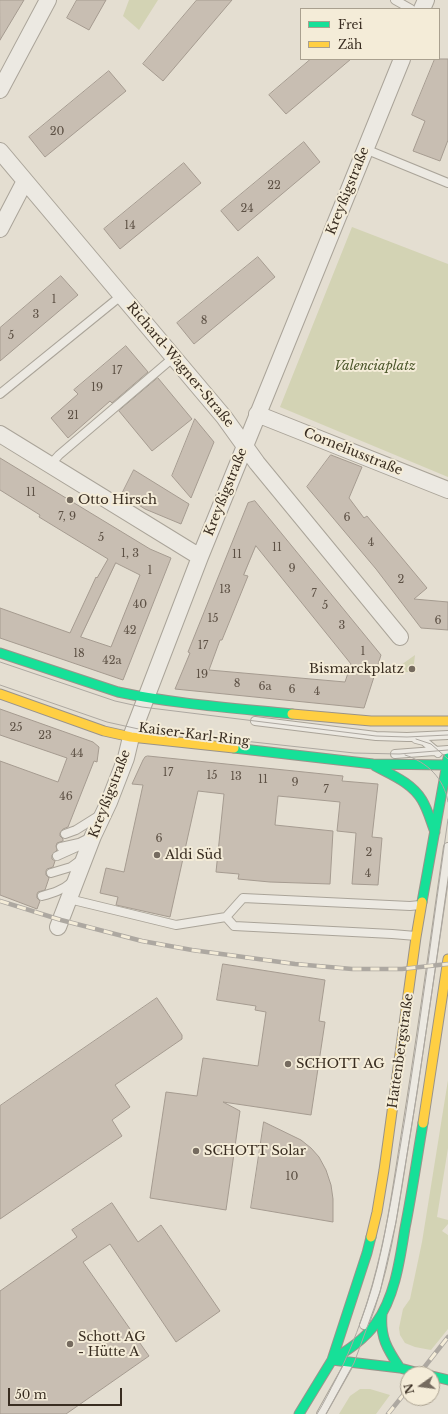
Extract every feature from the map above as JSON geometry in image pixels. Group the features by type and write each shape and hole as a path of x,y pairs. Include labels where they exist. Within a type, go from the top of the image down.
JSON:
{"street":[{"path":"0,90 46,1"},
{"name":"Kreyßigstraße","path":"58,927 77,878 88,844 105,810 126,758 131,731 143,705 257,414 402,60"},
{"name":"Richard-Wagner-Straße","path":"0,151 224,417 257,463 400,637"},
{"path":"0,228 25,181"},
{"name":"Corneliusstraße","path":"257,414 448,490"},
{"path":"0,434 200,557"},
{"path":"0,653 118,692 143,705 189,704 371,720 447,721"},
{"name":"Kaiser-Karl-Ring","path":"0,694 104,731 131,731 373,764"},
{"path":"373,764 448,765 436,832"},
{"path":"373,764 407,783 416,792 422,801 436,832"},
{"name":"Hattenbergstraße","path":"299,1414 332,1360 367,1253 377,1212 406,1016 416,936 436,832"},
{"name":"Hattenbergstraße","path":"332,1360 350,1349 373,1329 382,1314 392,1287 401,1249 445,1004 448,959"},
{"name":"Hattenbergstraße","path":"382,1314 380,1327 385,1346 400,1368"},
{"path":"332,1360 400,1368"}],"lane":[{"path":"395,0 409,8"},
{"path":"365,149 448,183"},
{"path":"0,394 122,295"},
{"path":"50,465 59,455 174,357"},
{"name":"Kaiser-Karl-Ring","path":"248,720 376,736 407,737"},
{"name":"Kaiser-Karl-Ring","path":"131,731 158,732 334,751"},
{"path":"407,737 448,735"},
{"path":"407,737 424,741 437,752 448,765"},
{"path":"390,754 437,752 448,750"},
{"path":"65,834 82,826 105,810"},
{"path":"61,847 88,844"},
{"path":"57,856 88,844"},
{"path":"51,873 71,867 88,844"},
{"name":"Hattenbergstraße","path":"321,1414 350,1362 359,1341 377,1287 393,1217 413,1093 448,848"},
{"path":"42,896 52,894 66,888 77,878"},
{"path":"69,899 176,925 226,918 243,898 423,905"},
{"path":"226,918 234,926 416,936"}],"green space":[{"path":"129,0 158,0 139,30 123,16"},
{"name":"Valenciaplatz","path":"352,227 448,264 448,477 280,407"},
{"path":"415,655 413,672 400,672 401,665"},
{"path":"448,1080 448,1148 437,1217 448,1220 448,1224 442,1231 448,1235 448,1329 431,1350 415,1347 405,1343 400,1335 399,1328 403,1309 410,1299 422,1242"},
{"path":"360,1389 370,1389 390,1395 376,1414 339,1414 350,1396"}],"building":[{"path":"0,0 24,0 0,40"},
{"path":"77,0 106,0 89,30 67,18"},
{"path":"197,0 232,0 163,81 143,64"},
{"path":"448,59 448,140 440,161 413,151 425,121 412,115 435,60"},
{"path":"310,60 350,60 286,114 269,95"},
{"path":"109,71 126,91 45,157 29,137"},
{"path":"304,142 320,162 238,231 221,211"},
{"path":"184,163 201,183 120,249 104,229"},
{"path":"258,257 275,277 194,344 177,323"},
{"path":"61,276 78,295 0,361 0,328"},
{"path":"126,346 148,372 112,403 110,401 68,438 51,418 78,394 74,390"},
{"path":"158,378 192,419 152,451 119,411"},
{"path":"195,419 214,442 191,498 172,476"},
{"path":"331,455 362,467 349,498 364,518 367,516 427,588 414,599 448,602 448,630 421,628 376,569 307,487"},
{"path":"0,458 150,549 171,558 123,680 0,638 0,608 70,633 96,577 97,578 108,559 39,517 40,515 0,490","holes":["116,563 140,575 111,647 81,637"]},
{"path":"134,470 189,504 181,524 145,509 122,494"},
{"path":"255,501 381,655 364,708 175,689 190,653 188,652 248,503","holes":["256,546 351,664 345,682 209,670 220,640 222,640 248,576 244,575"]},
{"path":"0,709 93,742 99,747 97,762 94,761 68,827 63,829 60,833 63,841 57,843 57,850 52,855 52,859 55,861 53,867 47,869 46,871 46,875 49,878 45,890 38,892 37,894 37,898 40,901 37,909 0,895 0,761 58,782 67,758 0,735"},
{"path":"148,756 343,776 342,781 378,784 372,837 382,838 378,885 352,884 356,833 337,831 340,802 278,796 275,825 333,831 330,884 270,882 238,879 239,874 216,872 224,794 198,791 170,917 116,905 118,897 100,893 106,868 124,872 143,785 132,784 143,760"},
{"path":"223,964 325,980 319,1021 325,1022 311,1115 223,1102 240,1111 226,1210 150,1198 166,1092 197,1096 203,1058 258,1066 266,1012 255,1010 256,1006 217,1000"},
{"path":"157,998 182,1035 182,1039 115,1085 130,1107 112,1120 122,1136 0,1219 0,1106"},
{"path":"264,1122 301,1140 319,1157 326,1170 331,1185 333,1199 333,1222 251,1208"},
{"path":"112,1203 138,1242 161,1225 220,1311 176,1342 110,1244 83,1262 149,1356 66,1414 0,1414 0,1291 77,1237 72,1230"}],"tram line":[{"path":"0,662 115,701 142,707 376,736 407,737 448,735"},
{"path":"0,685 107,722 143,730 354,753 399,754 448,750"},
{"path":"416,739 431,744 448,759"},
{"path":"405,755 420,762 433,772 443,786 448,802"},
{"path":"317,1414 325,1401 350,1348 362,1317 381,1252 394,1185 411,1081 448,819"},
{"path":"326,1414 354,1363 380,1292 386,1266 396,1222 417,1093 448,883"}],"railway":[{"path":"0,901 61,920 142,941 192,950 295,964 352,969 402,969 448,964"},
{"path":"425,1366 448,1337"},
{"path":"388,1414 400,1399"}],"traffic: fast":[{"path":"0,653 118,692 183,703 292,714"},
{"path":"234,748 373,764 448,765"},
{"path":"422,902 448,758"},
{"path":"375,766 401,780 418,794 426,808 435,832"},
{"path":"332,1360 350,1348 372,1329 388,1302 399,1265 423,1123"},
{"path":"299,1414 332,1360 371,1237"},
{"path":"382,1314 383,1336 391,1355 400,1368"},
{"path":"332,1360 400,1368"},
{"path":"440,1378 448,1380"}],"traffic: slow":[{"path":"0,694 104,731 131,737 234,748"},
{"path":"292,714 371,721 448,721"},
{"path":"371,1237 384,1170 422,902"},
{"path":"423,1123 448,959"}],"place":[{"name":"Otto Hirsch","path":"70,500"},
{"name":"Bismarckplatz","path":"412,669"},
{"name":"Aldi Süd","path":"157,855"},
{"name":"SCHOTT AG","path":"288,1064"},
{"name":"SCHOTT Solar","path":"196,1151"},
{"name":"Schott AG - Hütte A","path":"70,1344"}]}
